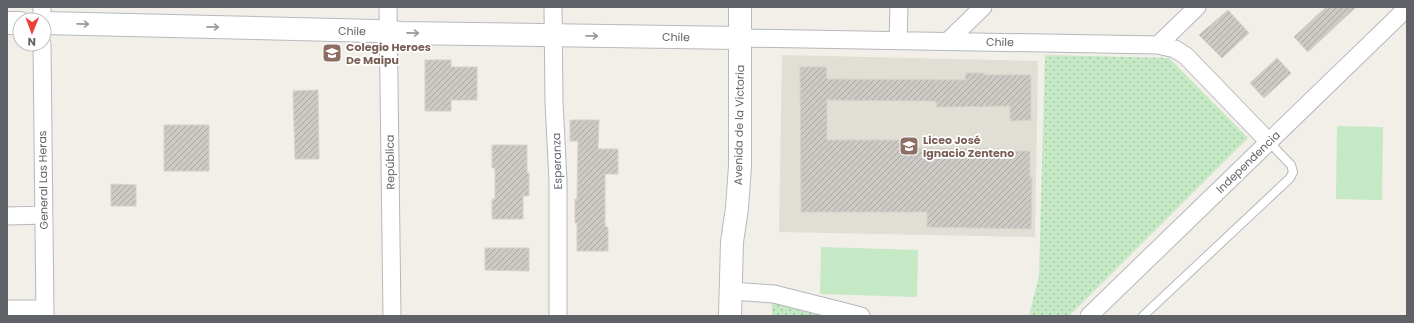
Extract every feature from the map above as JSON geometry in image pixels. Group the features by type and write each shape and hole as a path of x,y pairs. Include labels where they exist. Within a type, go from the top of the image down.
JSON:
{"street":[{"name":"República","path":"388,7 392,316"},
{"name":"Esperanza","path":"553,7 552,36 558,181 558,316"},
{"name":"Avenida de la Victoria","path":"726,7 732,38 740,166 737,208 732,242 730,316"},
{"name":"Avenida de la Victoria","path":"732,38 740,7"},
{"path":"898,40 899,7"},
{"path":"948,41 983,7"},
{"path":"1158,45 1197,7"},
{"name":"Independencia","path":"1089,316 1407,8"},
{"name":"Chile","path":"52,23 552,36 1158,45 1174,49 1186,56 1269,142"},
{"name":"General Las Heras","path":"42,52 45,312"},
{"path":"7,216 44,215"},
{"path":"731,291 774,294 861,316"},
{"path":"7,309 45,312"}],"lane":[{"path":"1143,316 1290,178 1293,172 1291,165 1269,142"}],"shaded area":[{"name":"Liceo José Ignacio Zenteno","path":"782,55 1038,61 1035,237 779,232"}],"green space":[{"path":"1045,55 1169,58 1248,138 1069,316 1029,316 1039,276"},
{"path":"1337,126 1383,127 1382,200 1336,199"},
{"path":"821,247 918,250 917,297 820,294"},
{"path":"772,303 824,316 772,316"}],"building":[{"path":"1326,7 1356,7 1308,52 1294,37"},
{"path":"1228,10 1249,33 1222,58 1199,35"},
{"path":"1277,58 1291,73 1264,98 1250,83"},
{"path":"425,60 451,60 451,67 477,67 477,100 451,100 451,111 425,111"},
{"path":"800,67 826,67 827,79 965,80 966,73 984,73 984,75 1031,75 1031,120 1010,121 1010,106 936,107 936,101 827,100 827,140 917,140 917,148 1030,151 1030,178 1032,178 1031,229 927,227 927,212 801,212"},
{"path":"318,90 319,159 295,159 293,91"},
{"path":"570,120 599,120 598,149 618,149 618,174 605,174 605,227 608,227 608,251 577,251 575,199 577,199 578,141 570,141"},
{"path":"164,125 209,125 209,171 164,171"},
{"path":"492,145 527,145 529,196 523,196 523,219 492,219 492,199 495,199 495,168 492,168"},
{"path":"111,184 136,185 136,206 111,206"},
{"path":"485,248 529,248 529,271 485,270"}],"place":[{"name":"Colegio Heroes De Maipu","path":"332,53"},
{"name":"Liceo José Ignacio Zenteno","path":"909,146"}]}
